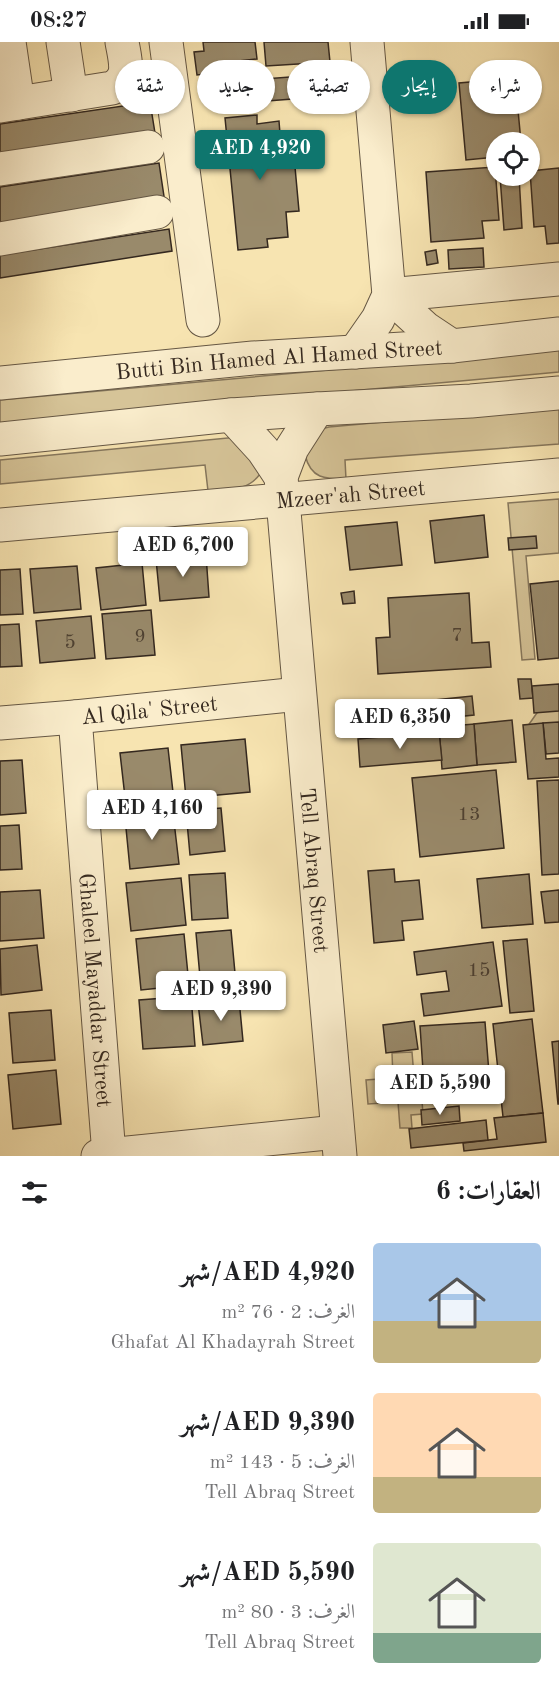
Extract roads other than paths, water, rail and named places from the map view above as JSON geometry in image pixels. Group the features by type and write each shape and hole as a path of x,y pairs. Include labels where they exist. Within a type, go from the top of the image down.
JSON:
{"street":[{"path":"9,42 9,105 119,85 126,74 122,42"},
{"path":"63,42 71,95"},
{"path":"166,42 203,320"},
{"path":"355,352 378,319 389,295 367,42"},
{"path":"0,169 148,147"},
{"path":"0,239 157,212"},
{"path":"389,295 559,279"},
{"path":"389,295 425,328 452,346"},
{"name":"Butti Bin Hamed Al Hamed Street","path":"0,383 253,358 452,346 559,334"},
{"path":"0,439 231,415 471,401 559,393"},
{"name":"Tell Abraq Street","path":"281,488 292,448 316,409"},
{"name":"Tell Abraq Street","path":"231,415 264,450 281,488 338,1144"},
{"name":"Mzeer'ah Street","path":"0,525 281,488 559,475"},
{"name":"Al Qila' Street","path":"0,723 299,694"},
{"name":"Ghaleel Mayaddar Street","path":"75,717 104,1156"},
{"path":"104,1156 338,1144"}]}
